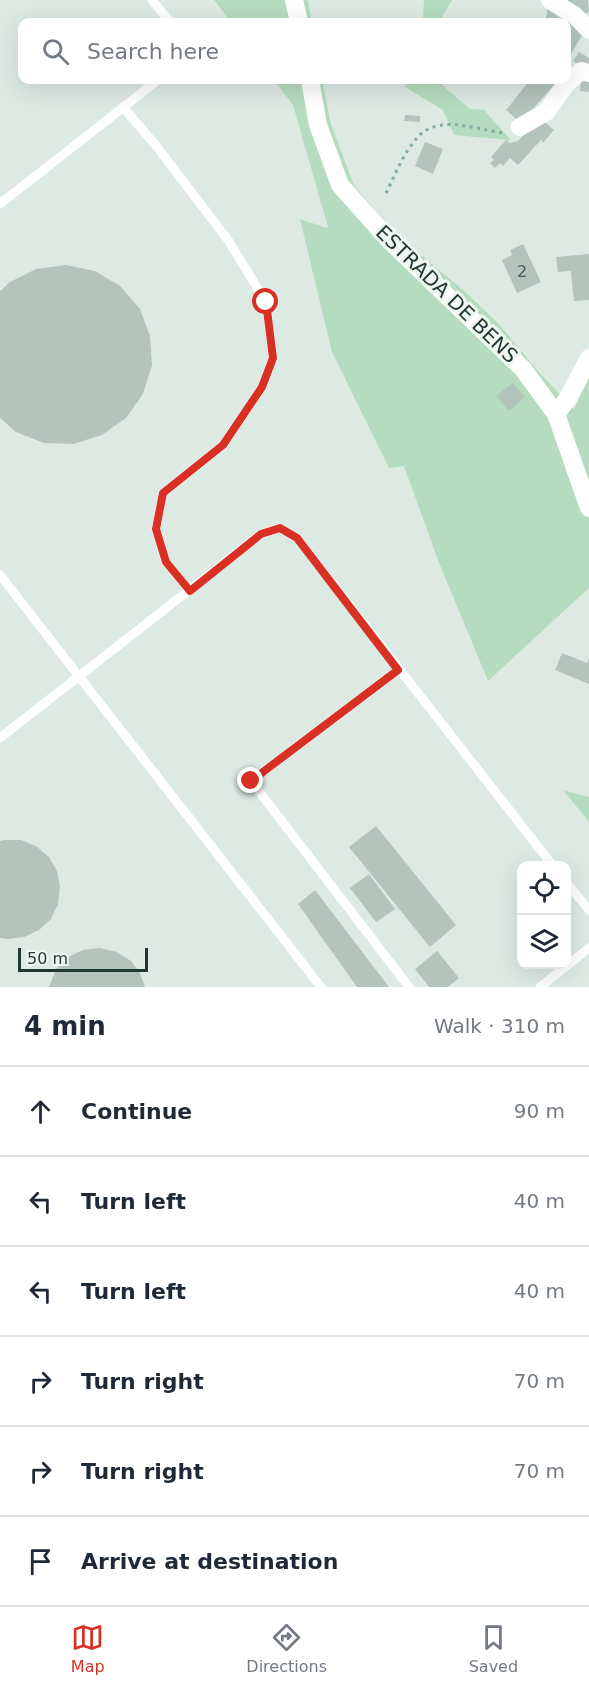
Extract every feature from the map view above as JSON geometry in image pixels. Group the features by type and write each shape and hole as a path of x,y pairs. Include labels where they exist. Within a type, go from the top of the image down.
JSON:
{"street":[{"path":"294,0 298,18"},
{"path":"550,0 574,15 589,30"},
{"path":"571,80 581,71 589,73"},
{"name":"ESTRADA DE BENS","path":"311,84 318,125 340,185 390,241 523,369 556,414 589,508"},
{"path":"520,127 546,112 566,84"},
{"path":"556,414 568,398 589,358"}],"lane":[{"path":"152,0 167,18"},
{"path":"0,204 153,84"},
{"path":"123,107 157,147 228,240 266,302 273,358 262,387 223,445 163,493 156,529 166,562 190,591"},
{"path":"0,738 261,534 280,528 297,538 549,861"},
{"path":"0,575 321,987"},
{"path":"398,670 251,781 409,987"},
{"path":"571,887 589,910"},
{"path":"540,987 589,948"}],"path":[{"path":"386,193 420,134 437,126 457,125 509,134 520,127"}],"green space":[{"path":"214,0 308,0 311,18 228,18"},
{"path":"424,0 452,0 441,18 423,18"},
{"path":"277,84 323,84 331,124 354,185 389,228 463,290 498,323 537,370 574,409 589,378 589,588 488,681 438,560 404,466 389,468 332,352 300,219 328,227 293,105"},
{"path":"406,84 441,84 470,109 484,110 511,140 454,135 443,110 405,87"},
{"path":"563,790 589,797 589,822"}],"building":[{"path":"563,0 588,0 589,11 582,17"},
{"path":"548,7 564,17 563,18 546,18"},
{"path":"571,19 584,32 571,54"},
{"path":"579,52 589,58 589,69 573,61"},
{"path":"581,80 589,80 589,92 580,91"},
{"path":"527,84 555,84 521,123 506,110"},
{"path":"405,115 420,116 420,122 404,121"},
{"path":"539,117 554,130 543,143 541,140 518,165 510,158 503,166 500,163 495,168 490,163 494,160 491,157 506,140 510,143 518,141"},
{"path":"425,142 443,149 433,174 415,166"},
{"path":"523,244 541,282 517,293 502,260 512,255 510,250"},
{"path":"589,254 589,300 574,301 571,271 558,272 556,257"},
{"path":"66,265 95,271 120,286 140,309 150,336 152,365 143,394 126,418 102,435 73,444 44,443 16,432 0,418 0,291 10,282 36,269"},
{"path":"513,383 525,397 509,411 496,396"},
{"path":"562,653 587,663 589,658 589,684 555,670"},
{"path":"376,826 456,925 430,947 349,847"},
{"path":"21,840 36,846 49,857 57,871 60,887 58,904 51,919 39,930 24,937 8,939 0,938 0,841"},
{"path":"369,874 395,909 376,922 350,888"},
{"path":"315,890 389,987 357,987 298,904"},
{"path":"100,948 117,952 131,961 140,973 145,987 49,987 56,969 68,957 83,950"},
{"path":"437,951 459,978 448,987 429,987 415,969"}],"route":[{"path":"251,781 398,670 297,538 280,528 261,534 190,591 166,562 156,529 163,493 223,445 262,387 273,358 266,302"}]}
